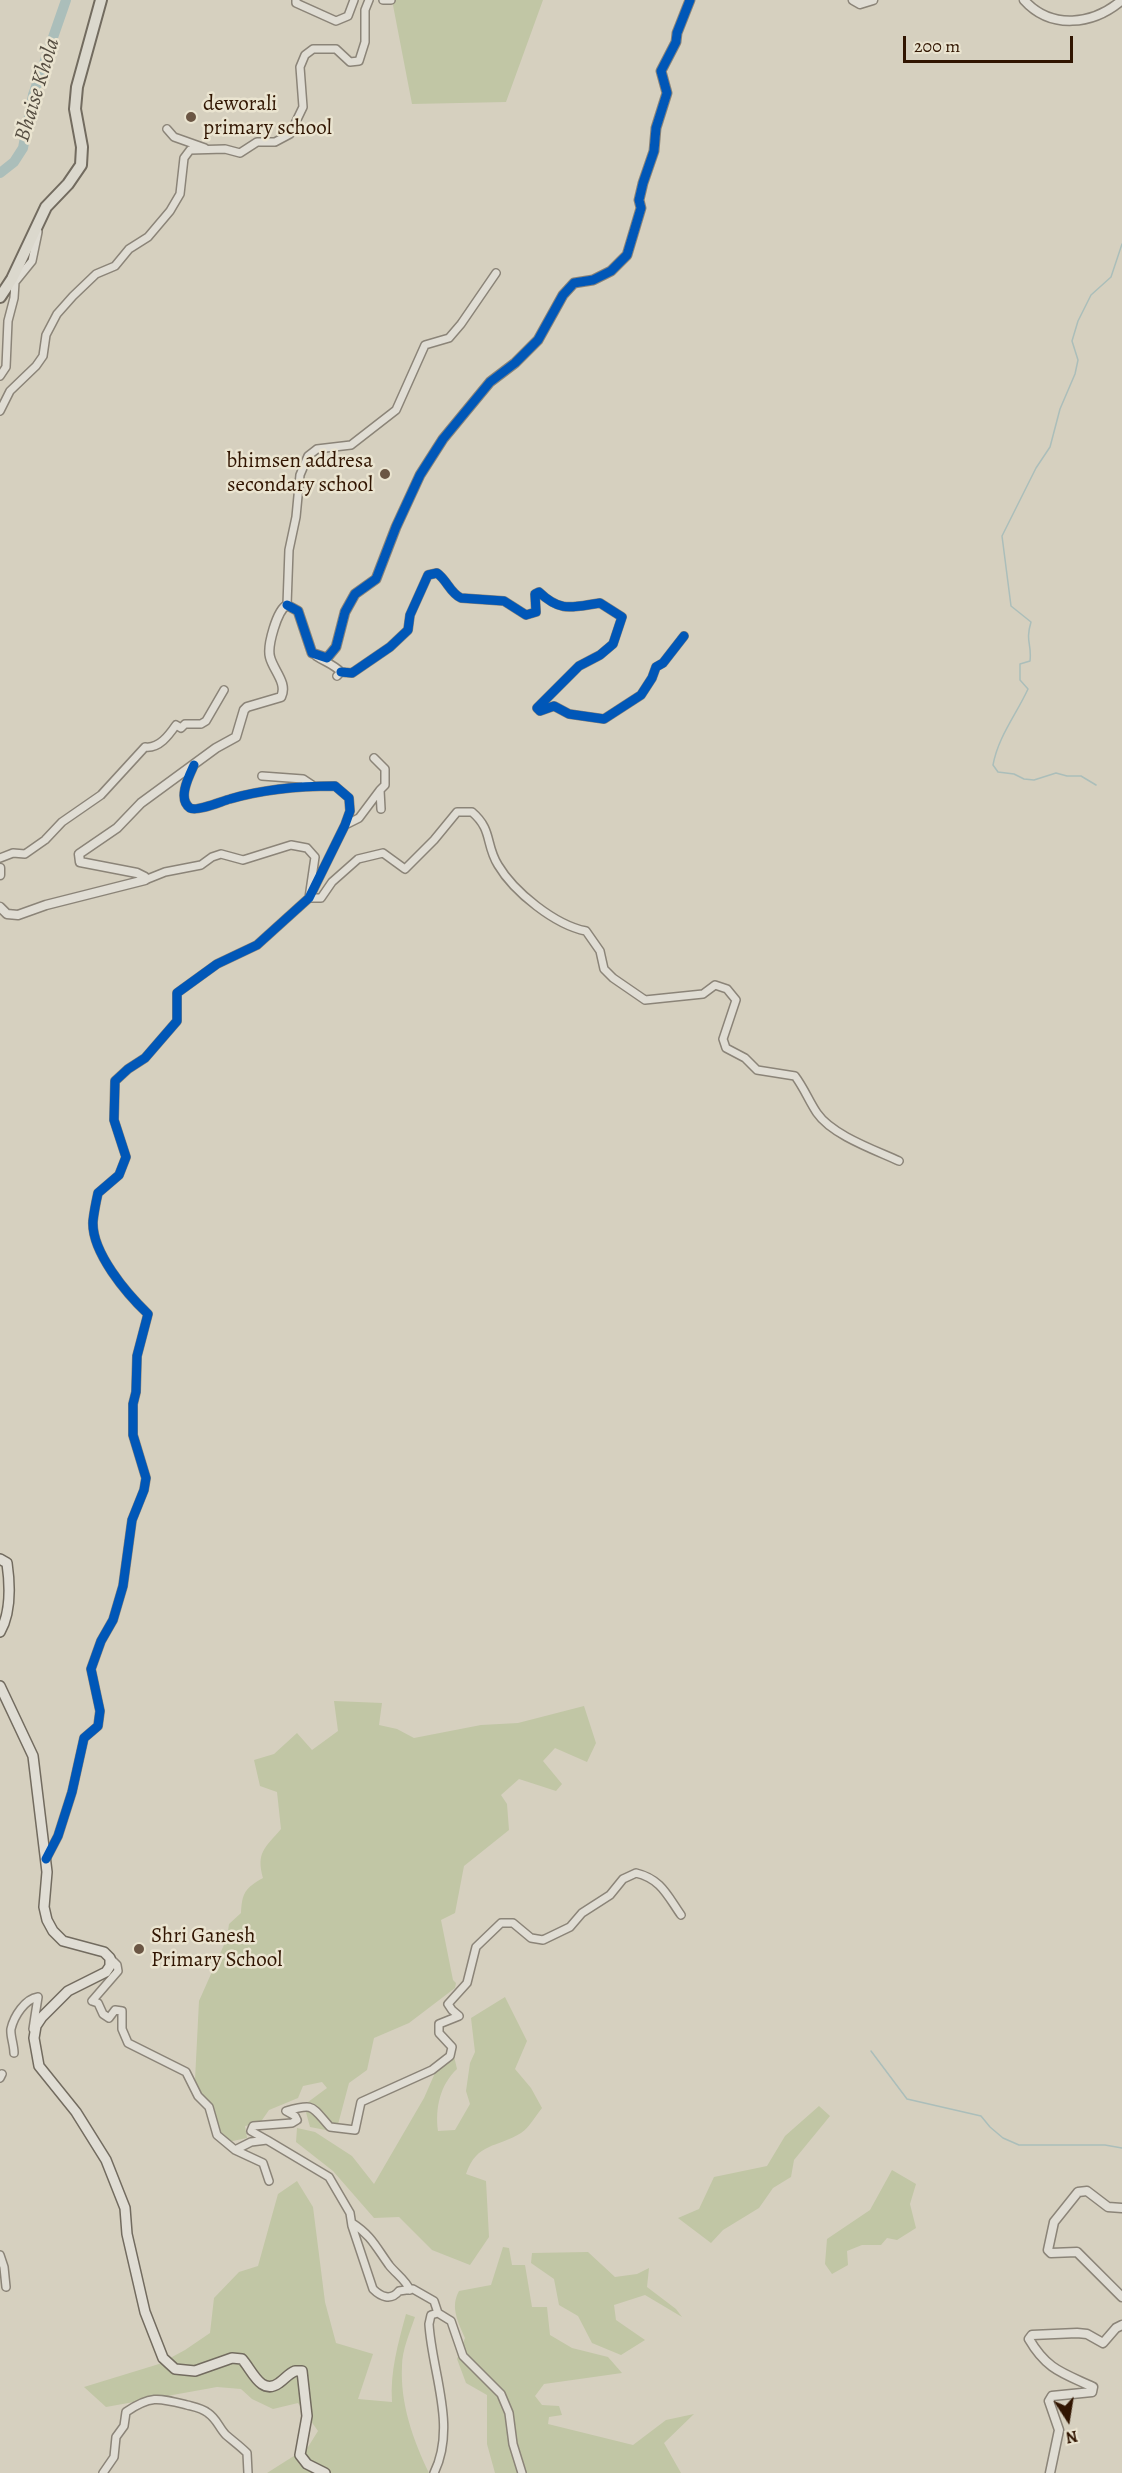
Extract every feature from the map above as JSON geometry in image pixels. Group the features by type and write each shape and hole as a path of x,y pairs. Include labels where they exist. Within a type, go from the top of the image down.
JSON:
{"main road":[{"path":"0,297 12,279 46,207 68,184 81,165 82,147 75,109 77,87 101,0"},
{"path":"0,1559 7,1563 8,1594 6,1621 0,1632"},
{"path":"0,1686 33,1756 41,1836 46,1859 44,1907 53,1931 63,1941 104,1952 110,1958 110,1966 106,1972 68,1991 36,2026 34,2038 39,2066 82,2122 106,2160 125,2208 126,2234 145,2312 163,2358 175,2369 195,2371 232,2358 242,2359 260,2384 266,2387 277,2385 291,2372 302,2371 307,2416 300,2455 307,2464 325,2473"}],"street":[{"path":"296,0 296,3 336,21 348,16 354,0"},
{"path":"0,411 10,391 43,356 46,335 57,314 96,274 115,266 129,249 148,237 170,211 180,194 184,158 190,150 225,149 240,153 257,142 275,142 290,134 303,107 300,67 305,55 313,49 336,49 350,62 359,61 365,42 365,10 369,0"},
{"path":"383,0 391,0"},
{"path":"312,653 327,658 336,648 345,612 355,594 376,579 416,483 443,439 490,382 515,363 538,340 563,294 574,283 593,280 611,271 627,255 641,208 639,200 654,151 656,128 668,93 661,71 676,42 677,33 690,0"},
{"path":"853,0 860,4 873,0"},
{"path":"1024,0 1031,8 1063,22 1089,19 1113,8 1122,0"},
{"path":"167,129 174,138 210,151"},
{"path":"0,376 6,367 8,321 14,298 15,282 32,261 39,223"},
{"path":"145,880 143,875 137,873 80,862 79,854 117,828 141,803 216,748 236,737 247,707 281,697 283,686 269,656 277,616 287,605 289,550 296,517 300,475 308,456 316,449 351,445 396,410 425,345 449,338 496,273"},
{"path":"287,605 298,611 312,653 324,662 333,663 339,674 352,673 390,647 408,630 410,615 428,575 437,573 443,577 455,595 461,598 504,601 526,615 536,612 535,594 539,592 551,603 564,608 600,603 622,617 613,644 600,655 579,666 537,708 540,711 554,706 568,714 604,719 641,695 656,667 663,663 684,636"},
{"path":"0,858 13,853 25,854 45,840 62,822 101,795 145,747 150,748 165,740 176,725 181,728 185,724 201,724 206,721 224,690"},
{"path":"345,825 359,818 385,785 385,769 374,758"},
{"path":"46,1859 58,1836 72,1792 84,1738 98,1726 100,1711 91,1669 101,1641 113,1620 123,1586 132,1520 142,1498 146,1478 133,1435 133,1404 136,1392 137,1356 148,1314 125,1292 100,1248 93,1223 98,1192 119,1175 126,1157 114,1120 115,1081 145,1058 177,1021 177,993 217,964 257,945 309,898 350,811 349,798 335,786 312,785 232,798 197,810 190,808 185,800 185,785 194,765"},
{"path":"262,776 303,779 312,785"},
{"path":"380,790 381,809"},
{"path":"309,898 321,898 332,882 358,859 383,853 405,869 434,840 457,812 472,812 484,822 497,864 513,885 556,920 569,928 586,931 600,951 604,969 613,978 645,1000 703,994 715,985 727,989 736,1000 723,1039 726,1048 745,1058 758,1070 795,1076 805,1089 818,1114 833,1129 899,1161"},
{"path":"0,907 7,914 18,915 46,905 145,880 165,872 201,866 212,857 221,854 243,860 291,845 307,848 315,857 309,898"},
{"path":"0,868 0,875"},
{"path":"522,2473 513,2444 509,2413 501,2394 462,2356 451,2321 438,2313 434,2301 410,2290 399,2291 396,2295 387,2297 373,2289 347,2207 329,2177 251,2131 253,2126 292,2123 297,2120 295,2116 286,2111 306,2105 311,2106 330,2127 355,2130 361,2102 432,2070 450,2056 452,2047 439,2033 439,2025 459,2016 448,2004 467,1983 476,1947 501,1923 513,1923 531,1938 543,1940 570,1927 582,1913 610,1895 623,1879 636,1873 650,1876 660,1884 681,1915"},
{"path":"110,1958 117,1965 118,1971 92,2001 98,2003 103,2014 109,2018 115,2010 122,2012 122,2029 128,2043 186,2072 198,2096 209,2107 217,2135 235,2150 263,2163 269,2181"},
{"path":"14,2053 12,2026 26,2001 38,1997 36,2016 32,2026 34,2038"},
{"path":"235,2150 251,2142 267,2140"},
{"path":"1122,2208 1105,2206 1087,2191 1078,2192 1054,2222 1048,2250 1051,2253 1077,2252 1122,2297"},
{"path":"352,2223 371,2238 390,2267 405,2281 410,2290"},
{"path":"0,2255 6,2287"},
{"path":"434,2473 443,2452 444,2420 429,2324 430,2315 438,2313"},
{"path":"1051,2472 1059,2430 1049,2401 1052,2396 1092,2392 1093,2387 1051,2367 1039,2357 1029,2339 1032,2335 1077,2333 1087,2334 1103,2343 1122,2325"},
{"path":"103,2473 114,2457 116,2437 124,2426 126,2412 142,2401 154,2398 171,2399 210,2414 223,2432 247,2453 248,2473"}],"green space":[{"path":"392,0 543,0 506,102 412,104"},
{"path":"334,1701 382,1703 379,1725 397,1729 414,1738 481,1725 518,1723 584,1706 596,1743 587,1762 555,1748 543,1761 562,1784 556,1791 519,1779 501,1795 507,1804 509,1830 464,1866 455,1913 441,1920 453,1980 456,1983 455,1988 409,2023 374,2038 367,2070 349,2083 336,2132 310,2127 304,2105 327,2088 322,2082 303,2086 298,2098 269,2110 260,2123 245,2126 247,2138 223,2143 195,2080 199,2001 227,1938 229,1924 241,1913 242,1900 246,1892 263,1878 261,1856 263,1851 281,1829 277,1792 260,1786 254,1760 274,1754 297,1733 312,1750 338,1731"},
{"path":"505,1997 527,2041 515,2069 531,2088 542,2108 524,2131 489,2147 476,2156 466,2174 486,2181 489,2237 470,2265 432,2250 399,2217 374,2218 333,2171 296,2142 297,2128 315,2132 352,2156 374,2184 424,2098 435,2073 454,2056 457,2069 446,2082 440,2097 437,2122 438,2131 455,2130 470,2104 466,2091 470,2063 475,2052 471,2018"},
{"path":"819,2106 830,2116 794,2160 791,2177 773,2188 759,2208 723,2230 711,2243 678,2218 699,2209 714,2177 767,2166 785,2136"},
{"path":"892,2170 916,2184 910,2204 916,2228 897,2240 887,2238 881,2245 862,2245 847,2251 848,2265 832,2274 825,2264 827,2239 870,2210"},
{"path":"297,2181 313,2207 325,2302 336,2343 373,2354 358,2399 392,2402 393,2368 406,2314 415,2317 402,2360 403,2394 413,2434 429,2473 267,2473 308,2447 318,2431 298,2403 273,2409 252,2399 241,2389 217,2387 106,2407 84,2387 159,2364 210,2333 214,2298 239,2272 258,2266 278,2194"},
{"path":"503,2247 509,2248 512,2265 525,2265 532,2307 547,2307 550,2335 572,2348 608,2357 622,2373 544,2384 535,2396 542,2405 559,2406 562,2415 549,2417 548,2424 633,2445 666,2420 694,2414 664,2443 681,2473 495,2473 487,2444 487,2395 466,2383 457,2359 465,2338 456,2315 455,2303 459,2291 491,2285"},
{"path":"588,2252 615,2277 637,2274 649,2268 647,2287 676,2309 682,2317 645,2295 614,2305 616,2320 645,2340 621,2355 592,2343 578,2316 559,2305 554,2279 531,2263 532,2253"}],"waterway":[{"name":"Bhaise Khola","path":"0,173 14,162 23,148 33,95 66,0"},
{"path":"1096,785 1081,776 1056,773 1034,780 1024,779 1014,774 998,772 993,765 1003,736 1028,689 1020,680 1020,664 1030,661 1031,622 1011,606 1002,536 1036,468 1050,447 1060,409 1075,374 1078,360 1072,341 1078,321 1091,295 1111,277 1122,244"},
{"path":"871,2051 907,2099 981,2116 1003,2138 1019,2145 1105,2145 1122,2148"}],"cycle path":[{"path":"287,605 298,611 312,653 327,658 336,647 345,612 355,594 376,579 396,527 420,475 443,439 490,382 515,363 538,340 563,295 574,283 593,280 611,271 627,255 641,208 639,200 654,151 656,128 667,93 661,71 676,42 677,33 690,0"},
{"path":"341,672 352,673 390,647 408,630 410,615 428,575 437,573 461,598 504,601 526,615 536,612 535,594 539,592 561,606 574,607 600,603 622,617 613,644 600,655 579,666 537,708 540,711 554,706 569,714 604,719 641,695 656,667 663,663 684,636"},
{"path":"46,1859 58,1836 72,1792 84,1738 98,1726 100,1711 91,1669 101,1641 113,1620 123,1586 132,1520 144,1490 146,1478 133,1435 133,1404 136,1392 137,1356 148,1314 121,1284 104,1259 94,1233 93,1221 98,1193 119,1175 126,1157 114,1120 115,1081 145,1058 177,1021 177,993 217,964 257,945 309,898 350,811 349,798 335,786 269,790 193,809 186,804 184,793 194,765"}],"place":[{"name":"deworali primary school","path":"191,117"},
{"name":"bhimsen addresa secondary school","path":"385,474"},
{"name":"Shri Ganesh Primary School","path":"139,1949"}]}
